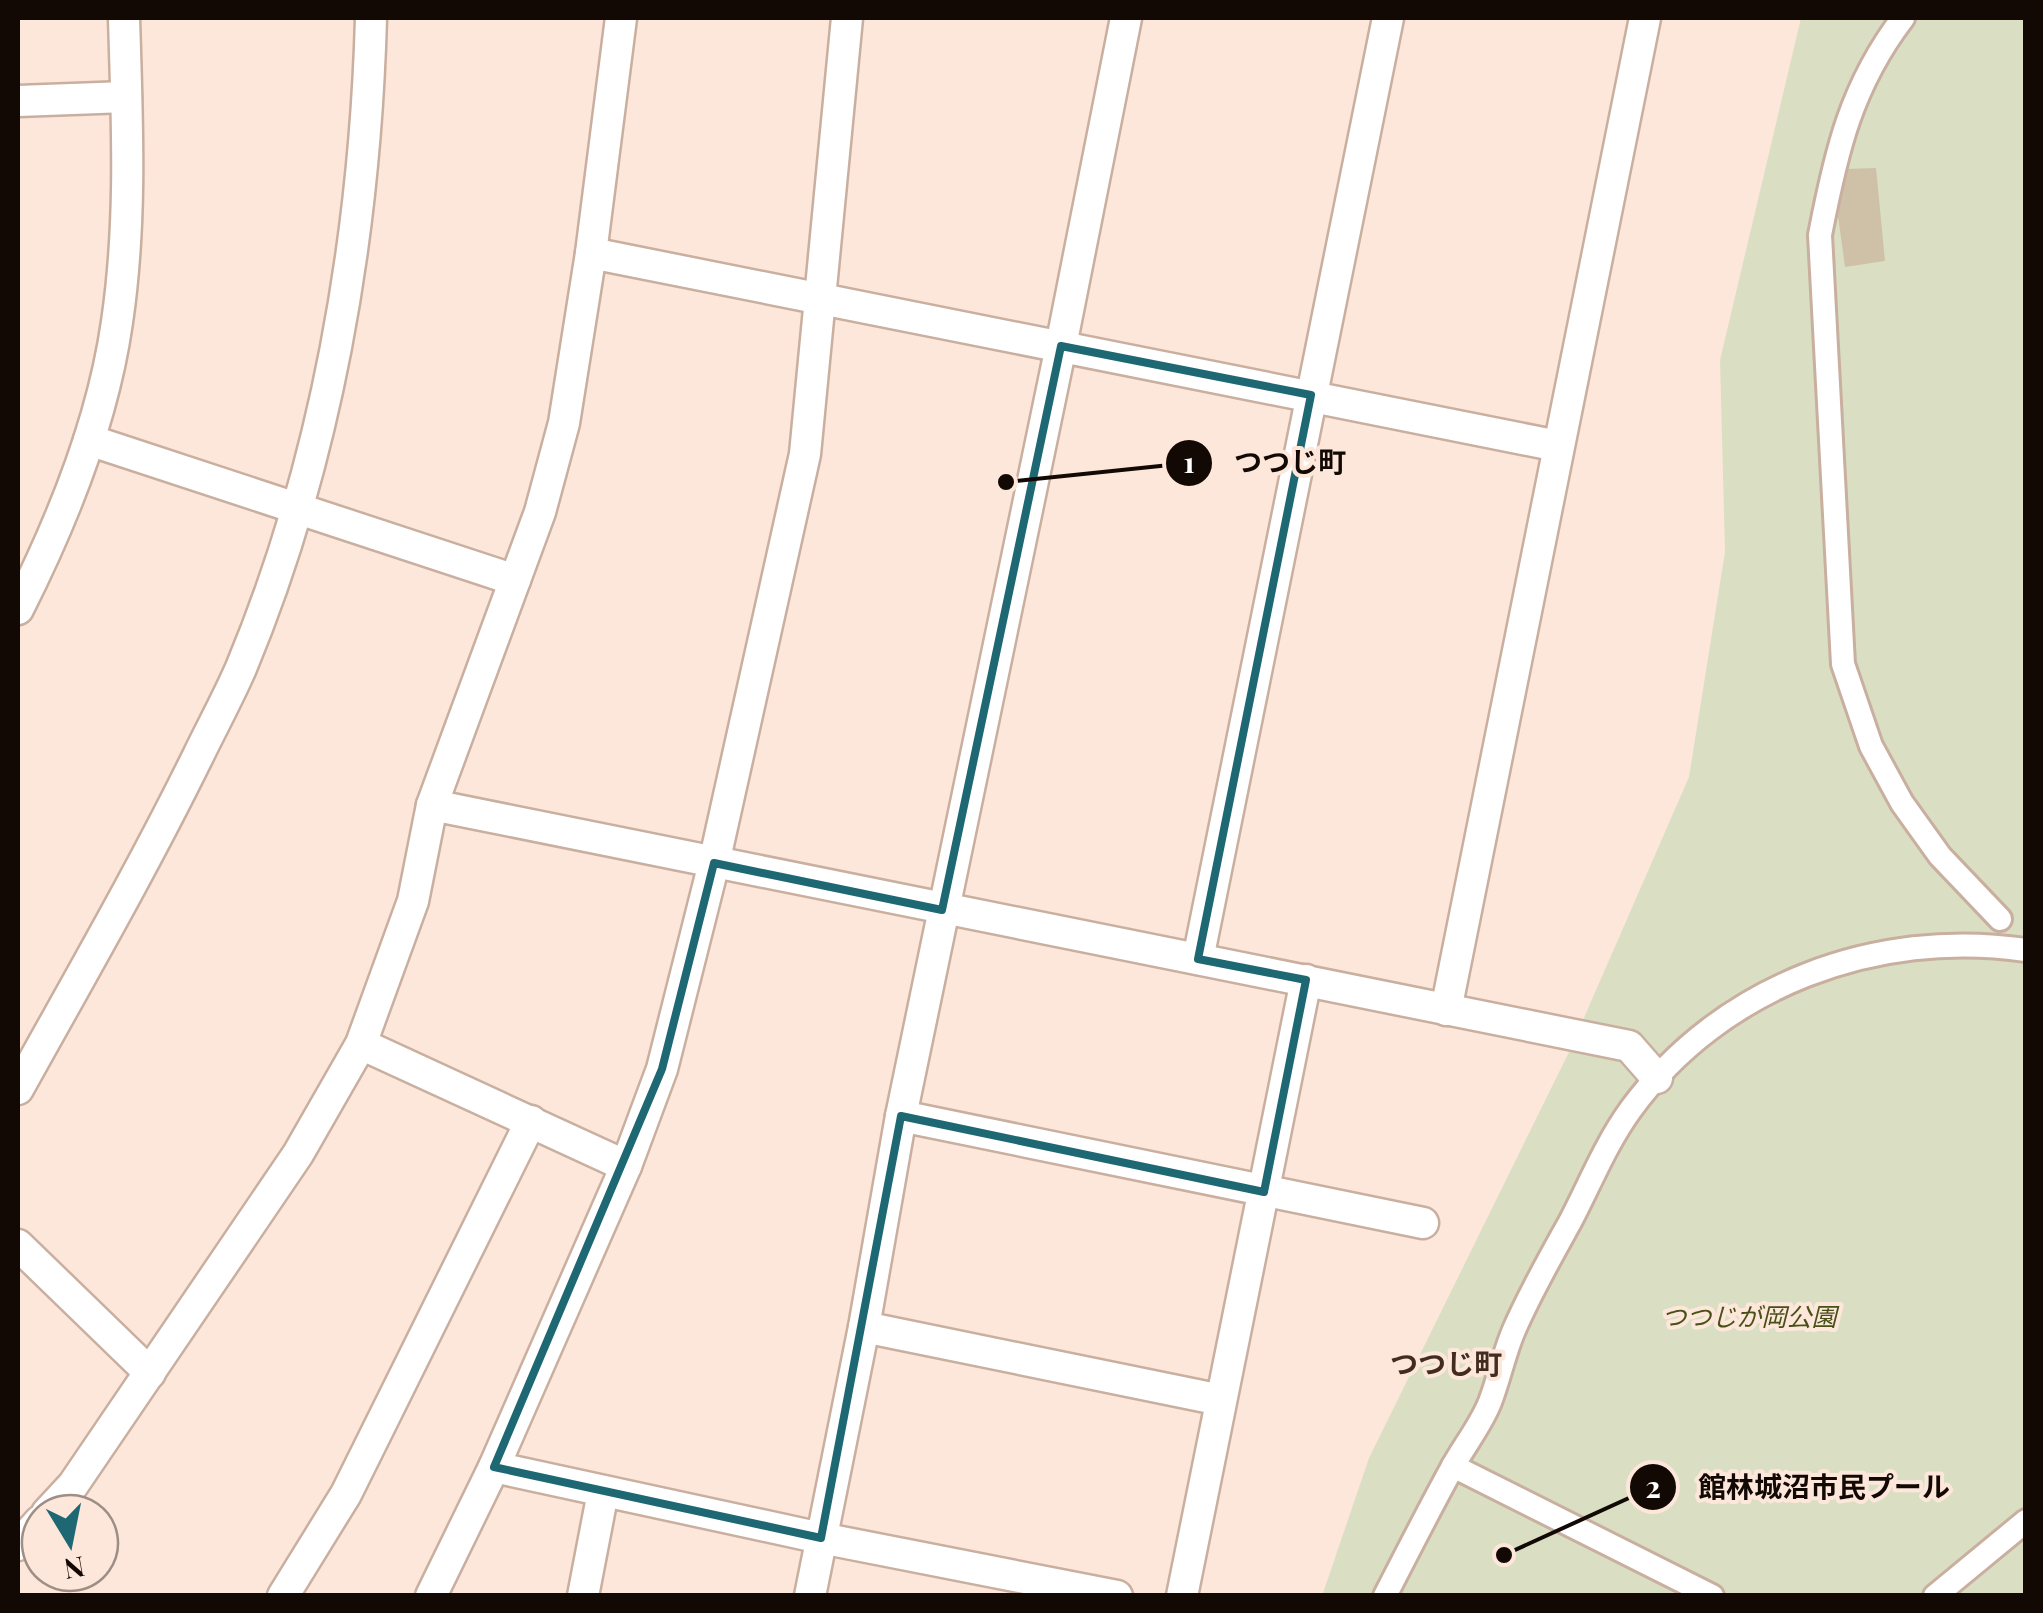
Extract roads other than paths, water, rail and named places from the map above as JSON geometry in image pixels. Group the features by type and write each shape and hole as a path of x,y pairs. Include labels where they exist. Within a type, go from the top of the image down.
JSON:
{"street":[{"path":"18,609 42,560 89,440 117,324 127,216 124,18"},
{"path":"18,1090 160,833 241,668 297,510 339,337 357,204 370,18"},
{"path":"66,1493 298,1154 362,1044 413,901 432,805 540,512 564,424 621,18"},
{"path":"431,1596 494,1467 626,1166 662,1069 714,863 805,454 847,18"},
{"path":"810,1596 864,1327 900,1116 1126,18"},
{"path":"1198,958 1388,18"},
{"path":"1446,1010 1645,18"},
{"path":"1903,18 1877,56 1849,112 1831,173 1820,235 1843,664 1867,736 1902,804 1940,856 2000,919"},
{"path":"18,102 126,97"},
{"path":"591,253 1558,446"},
{"path":"89,440 515,580"},
{"path":"432,805 1629,1046 1657,1078"},
{"path":"1386,1596 1489,1405 1512,1334 1591,1175 1632,1108 1657,1078 1695,1041 1736,1011 1829,966 1879,953 1930,946 1981,945 2026,950"},
{"path":"1182,1596 1306,980"},
{"path":"362,1044 626,1166"},
{"path":"900,1116 1423,1223"},
{"path":"283,1596 346,1494 530,1121"},
{"path":"18,1246 150,1373"},
{"path":"864,1327 1221,1400"},
{"path":"1453,1466 1712,1596"},
{"path":"494,1467 821,1538 1118,1596"},
{"path":"583,1596 603,1492"},
{"path":"1935,1596 2026,1521"}],"place":[{"name":"つつじ町","path":"1006,482"},
{"name":"館林城沼市民プール","path":"1504,1555"}],"district":[{"name":"つつじ町","path":"1446,1364"}],"park label":[{"name":"つつじが岡公園","path":"1749,1317"}]}
